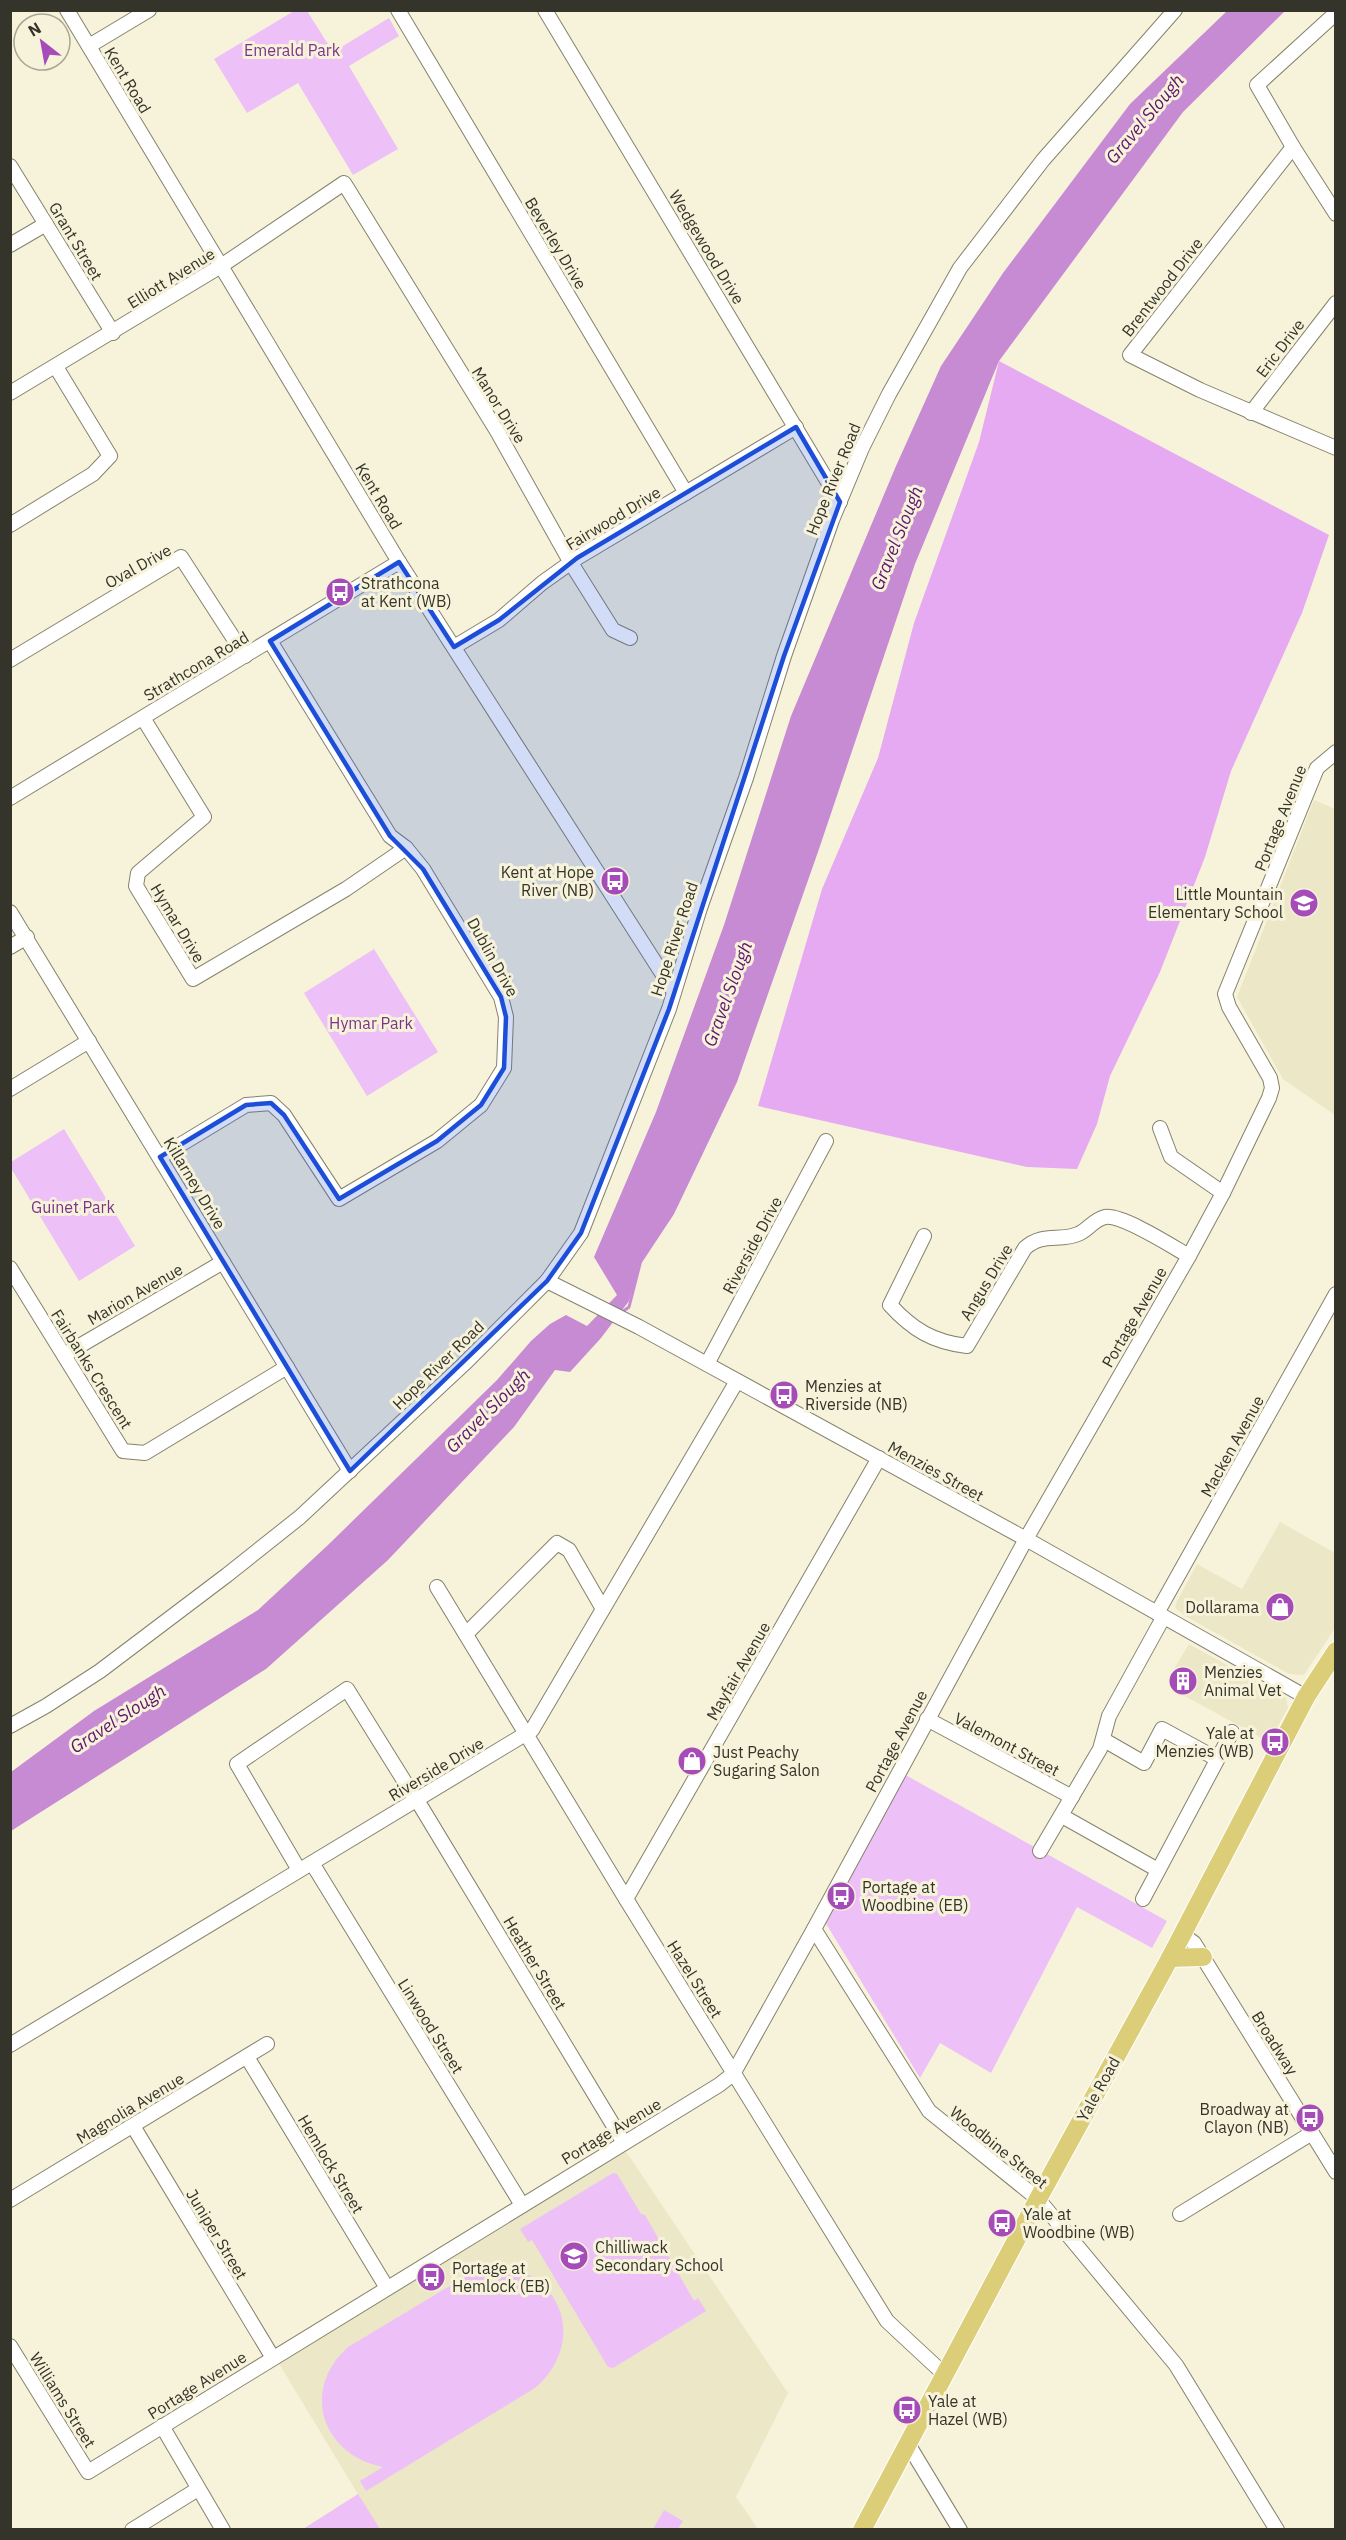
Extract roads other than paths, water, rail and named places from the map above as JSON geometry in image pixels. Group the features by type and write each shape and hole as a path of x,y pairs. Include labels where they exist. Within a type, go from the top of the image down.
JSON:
{"main road":[{"name":"Yale Road","path":"862,2529 1170,1958 1306,1697 1333,1659"},
{"path":"1170,1958 1203,1958"}],"street":[{"name":"Kent Road","path":"67,10 399,562 674,992"},
{"path":"88,46 149,10"},
{"name":"Beverley Drive","path":"398,10 687,493"},
{"name":"Wedgewood Drive","path":"545,10 840,502"},
{"name":"Hope River Road","path":"10,1726 100,1671 227,1575 300,1516 464,1364 546,1281 581,1233 674,992 700,908 746,778 784,656 862,448 884,403 960,268 1043,160 1175,10"},
{"path":"1335,13 1257,85 1335,214"},
{"name":"Brentwood Drive","path":"1293,147 1130,355 1251,413 1335,448"},
{"name":"Grant Street","path":"10,166 112,333"},
{"name":"Elliott Avenue","path":"10,393 221,266 344,183"},
{"name":"Manor Drive","path":"344,183 497,431 571,563 614,630 630,638"},
{"path":"10,245 46,224"},
{"name":"Eric Drive","path":"1251,413 1335,303"},
{"path":"10,525 93,474 110,456 56,367"},
{"name":"Fairwood Drive","path":"454,647 499,620 542,583 571,563 796,427"},
{"name":"Oval Drive","path":"10,660 181,557 245,656"},
{"name":"Strathcona Road","path":"10,798 399,562"},
{"name":"Dublin Drive","path":"160,1157 246,1105 271,1103 284,1115 339,1199 437,1141 481,1105 504,1068 506,1017 501,997 423,869 406,848 390,836 270,640"},
{"name":"Hymar Drive","path":"143,718 204,817 138,873 136,886 193,979 346,889 406,848"},
{"name":"Portage Avenue","path":"88,2472 733,2074 1026,1539 1189,1256 1223,1193 1272,1088 1268,1073 1229,1007 1226,998 1227,989 1317,768 1335,752"},
{"name":"Killarney Drive","path":"10,912 350,1471"},
{"path":"10,948 27,937"},
{"path":"10,1089 90,1041"},
{"path":"1160,1128 1171,1156 1223,1193"},
{"name":"Riverside Drive","path":"707,1364 826,1141"},
{"name":"Angus Drive","path":"924,1236 890,1305 906,1323 924,1334 946,1343 968,1346 1025,1248 1041,1238 1077,1234 1091,1223 1107,1216 1131,1224 1189,1256"},
{"name":"Marion Avenue","path":"64,1355 223,1262"},
{"name":"Fairbanks Crescent","path":"10,1268 123,1451 145,1453 287,1367"},
{"name":"Menzies Street","path":"546,1281 639,1327 879,1458 1306,1697"},
{"name":"Macken Avenue","path":"1041,1851 1104,1740 1110,1716 1160,1615 1335,1294"},
{"name":"Riverside Drive","path":"10,2045 532,1730 737,1381"},
{"name":"Mayfair Avenue","path":"626,1899 879,1458"},
{"path":"466,1634 557,1543 569,1550 603,1609"},
{"name":"Hazel Street","path":"437,1587 733,2074 887,2320 944,2374"},
{"name":"Heather Street","path":"299,1870 237,1764 347,1689 417,1800 624,2143"},
{"name":"Valemont Street","path":"927,1719 1072,1797"},
{"path":"1104,1740 1144,1763 1162,1729 1217,1759"},
{"path":"1143,1899 1232,1732"},
{"path":"1062,1816 1158,1870"},
{"name":"Linwood Street","path":"312,1863 522,2205"},
{"name":"Woodbine Street","path":"814,1929 929,2111 1038,2199 1176,2365 1276,2529"},
{"name":"Broadway","path":"1182,1934 1194,1943 1335,2172"},
{"name":"Magnolia Avenue","path":"10,2200 267,2044"},
{"name":"Hemlock Street","path":"247,2057 387,2288"},
{"name":"Juniper Street","path":"133,2126 273,2358"},
{"path":"1180,2214 1312,2133"},
{"name":"Williams Street","path":"12,2350 88,2472"},
{"path":"162,2426 223,2529"},
{"path":"908,2444 960,2529"},
{"path":"132,2529 198,2489"}],"water":[{"path":"1227,11 1285,11 1183,112 999,361 915,564 819,849 737,1082 674,1214 639,1267 629,1301 601,1338 570,1372 555,1370 514,1427 388,1560 266,1669 11,1831 11,1772 94,1711 258,1610 497,1380 531,1341 550,1324 566,1315 587,1326 617,1295 594,1257 656,1112 724,925 791,716 896,466 941,366 1003,273 1130,104"}],"waterway":[{"name":"Gravel Slough","path":"622,1312 629,1307 640,1264"}],"place":[{"name":"Strathcona at Kent (WB)","path":"340,592"},
{"name":"Kent at Hope River (NB)","path":"615,881"},
{"name":"Little Mountain Elementary School","path":"1304,903"},
{"name":"Menzies at Riverside (NB)","path":"784,1395"},
{"name":"Dollarama","path":"1280,1607"},
{"name":"Menzies Animal Vet","path":"1183,1681"},
{"name":"Yale at Menzies (WB)","path":"1275,1742"},
{"name":"Just Peachy Sugaring Salon","path":"692,1761"},
{"name":"Portage at Woodbine (EB)","path":"841,1896"},
{"name":"Broadway at Clayon (NB)","path":"1310,2118"},
{"name":"Yale at Woodbine (WB)","path":"1002,2223"},
{"name":"Chilliwack Secondary School","path":"574,2256"},
{"name":"Portage at Hemlock (EB)","path":"431,2277"},
{"name":"Yale at Hazel (WB)","path":"907,2410"}],"park label":[{"name":"Emerald Park","path":"292,50"},
{"name":"Hymar Park","path":"371,1023"},
{"name":"Guinet Park","path":"73,1207"}]}
